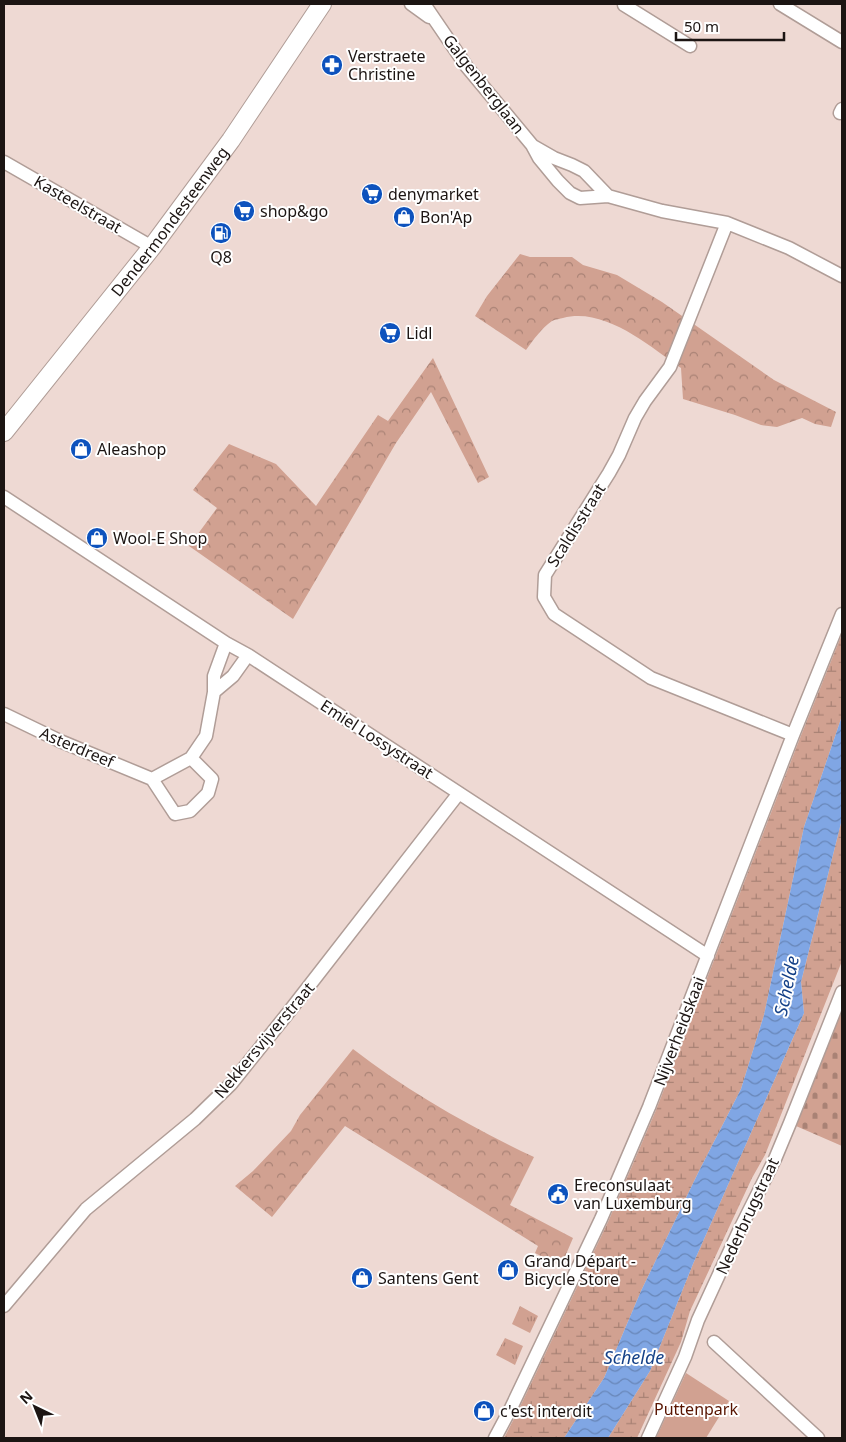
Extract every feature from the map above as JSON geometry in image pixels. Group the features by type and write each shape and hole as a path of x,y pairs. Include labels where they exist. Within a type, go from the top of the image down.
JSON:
{"main road":[{"name":"Dendermondesteenweg","path":"4,432 152,247 231,140 322,4"}],"street":[{"name":"Galgenberglaan","path":"411,4 437,23"},
{"name":"Galgenberglaan","path":"424,4 467,67 570,194 580,198 608,196"},
{"path":"624,4 690,46"},
{"path":"780,4 842,42"},
{"name":"Galgenberglaan","path":"532,145 554,158 584,171 608,196"},
{"name":"Kasteelstraat","path":"4,162 152,247"},
{"path":"608,196 662,211 727,223 788,248 842,276"},
{"name":"Scaldisstraat","path":"727,223 670,367 645,401 635,418 619,456 545,575 544,597 554,614 651,678 793,735"},
{"name":"Emiel Lossystraat","path":"4,497 708,956"},
{"name":"Nijverheidskaai","path":"495,1438 601,1219 650,1107 793,735 842,614"},
{"path":"191,758 212,779 208,793 190,811 175,814 152,779 191,758 206,736 214,692 214,676 226,643"},
{"path":"214,692 233,676 248,655"},
{"name":"Asterdreef","path":"4,714 60,741 152,779"},
{"name":"Nekkersvijverstraat","path":"4,1306 86,1209 195,1119 231,1084 459,793"},
{"name":"Nederbrugstraat","path":"648,1438 685,1357 698,1320 786,1132 842,992"},
{"path":"714,1342 818,1438"}],"green space":[{"path":"520,254 530,257 572,257 583,265 617,275 662,302 774,380 836,412 831,427 815,424 802,418 777,427 761,425 683,399 681,368 626,331 595,318 579,316 552,321 541,331 526,350 475,316 487,296"},
{"path":"433,358 489,477 478,483 431,392 396,443 293,619 189,546 217,508 193,490 229,444 276,464 316,506 378,415 388,421"},
{"path":"842,634 842,716 804,827 764,1015 741,1089 641,1291 604,1378 564,1438 504,1438 608,1222 656,1110"},
{"path":"842,819 842,961 765,1155 752,1178 690,1311 681,1342 637,1438 608,1438 650,1371 693,1264 804,1013 801,982"},
{"path":"842,1009 842,1146 796,1126"},
{"path":"353,1049 395,1080 440,1108 534,1157 510,1205 573,1238 561,1266 535,1253 538,1246 345,1126 272,1217 235,1186 253,1171 291,1131 300,1115"},
{"path":"520,1306 538,1316 530,1333 512,1324"},
{"path":"505,1338 523,1346 515,1365 496,1355"},
{"name":"Puttenpark","path":"686,1373 729,1401 706,1438 656,1438"}],"water":[{"name":"Schelde","path":"842,716 842,819 801,982 804,1013 693,1264 650,1371 608,1438 564,1438 604,1378 641,1291 741,1089 764,1015 804,827"}],"place":[{"name":"Verstraete Christine","path":"332,65"},
{"name":"denymarket","path":"372,194"},
{"name":"shop&go","path":"244,211"},
{"name":"Bon'Ap","path":"404,217"},
{"name":"Q8","path":"221,233"},
{"name":"Lidl","path":"390,333"},
{"name":"Aleashop","path":"81,449"},
{"name":"Wool-E Shop","path":"97,538"},
{"name":"Ereconsulaat van Luxemburg","path":"558,1194"},
{"name":"Grand Départ - Bicycle Store","path":"508,1270"},
{"name":"Santens Gent","path":"362,1278"},
{"name":"c'est interdit","path":"484,1411"}]}
